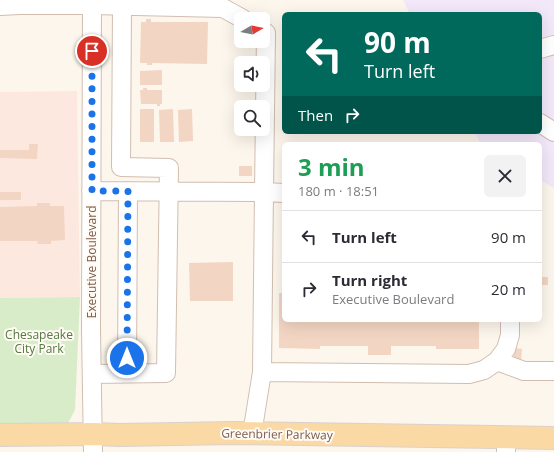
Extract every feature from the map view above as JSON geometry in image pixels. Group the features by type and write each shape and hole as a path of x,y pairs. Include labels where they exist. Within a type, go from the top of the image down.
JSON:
{"main road":[{"name":"Greenbrier Parkway","path":"0,435 93,443 120,435 252,434 506,444 554,438"}],"street":[{"path":"0,6 92,3 122,6 223,8 234,14"},
{"name":"Executive Boulevard","path":"92,3 91,330 93,443"},
{"path":"92,374 166,373 169,168 121,167 122,6"},
{"path":"542,48 554,45"},
{"path":"252,434 262,372 266,48"},
{"path":"92,78 122,78"},
{"path":"542,124 554,132"},
{"path":"92,191 282,193"},
{"path":"127,373 128,191"},
{"path":"262,372 469,374 484,370 497,361 506,349 510,335 510,322"},
{"path":"497,361 524,371 554,371"}],"shaded area":[{"path":"403,0 554,0 554,188 542,181 542,142 480,142 475,134 542,134 542,12 409,12"},
{"path":"77,91 80,297 0,298 0,92"}],"green space":[{"name":"Chesapeake City Park","path":"80,297 75,410 68,423 58,426 0,426 0,298"}],"building":[{"path":"146,19 151,19 151,22 208,22 207,64 152,63 152,65 147,65 147,63 140,63 141,22 146,22"},
{"path":"162,70 162,85 140,85 140,71"},
{"path":"143,88 147,88 147,90 162,90 162,104 157,106 157,104 141,104 140,90 143,90"},
{"path":"140,109 154,109 154,142 140,142"},
{"path":"173,109 174,142 160,142 159,110"},
{"path":"192,109 193,141 179,142 178,110"},
{"path":"29,144 38,144 37,159 0,158 0,150 29,150"},
{"path":"239,166 252,166 252,176 239,176"},
{"path":"0,192 21,192 21,200 0,200"},
{"path":"37,203 50,203 50,206 64,206 65,240 51,241 51,244 37,244 38,241 0,241 0,207 37,206"},
{"path":"233,262 233,301 190,301 189,263"},
{"path":"542,277 548,277 548,285 542,285"},
{"path":"279,293 282,293 282,322 479,322 479,349 436,349 436,346 391,346 391,355 368,355 368,346 320,346 320,349 279,348"},
{"path":"514,348 522,349 521,361 514,361"}],"route":[{"path":"92,51 92,191 128,191 127,358"}]}
